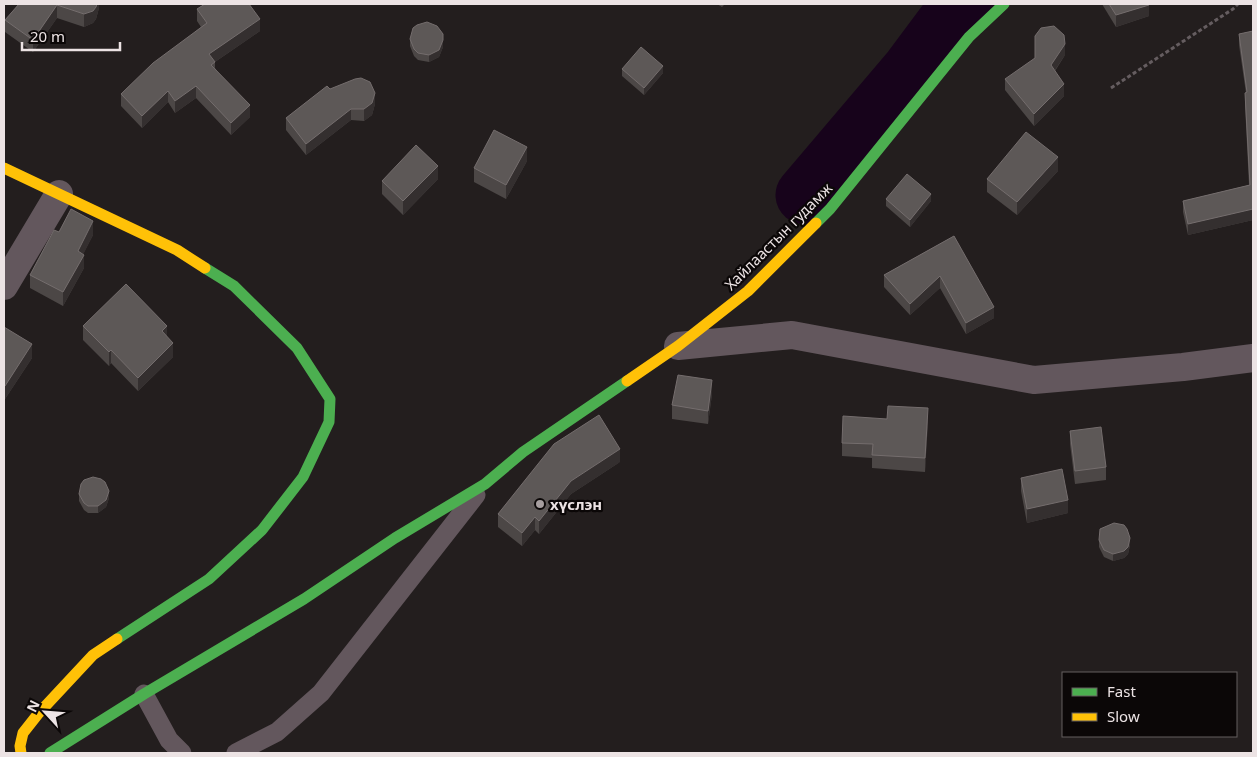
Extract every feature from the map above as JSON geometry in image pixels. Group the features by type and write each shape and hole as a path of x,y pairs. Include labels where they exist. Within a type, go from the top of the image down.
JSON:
{"street":[{"name":"Хайлаастын гудамж","path":"50,753 144,694 304,599 395,538 485,484 523,452 678,346 748,291 830,209 970,37 1004,4"},
{"path":"4,168 177,250 234,286 296,348 330,399 329,422 303,477 262,530 209,579 93,655 22,733 21,753"},
{"path":"4,286 59,194"},
{"path":"678,346 792,334 1034,380 1183,367 1253,358"}],"lane":[{"path":"236,753 276,732 321,692 485,484"},
{"path":"144,694 169,740 182,753"},
{"path":"78,753 80,734"}],"path":[{"path":"1111,88 1238,4"}],"building":[{"path":"19,4 97,4 93,11 84,14 57,5 33,40 5,20"},
{"path":"205,4 249,4 260,19 209,54 215,62 211,65 250,105 231,123 196,86 175,101 168,91 142,116 121,94 153,63 207,23 197,9"},
{"path":"1109,4 1148,4 1149,5 1116,15"},
{"path":"427,22 437,26 443,34 439,50 429,55 418,53 410,39 413,28"},
{"path":"1054,26 1064,35 1065,44 1051,65 1064,84 1034,114 1005,79 1035,58 1035,36 1041,28"},
{"path":"1253,31 1253,209 1188,224 1183,201 1250,185 1245,93 1247,92 1239,34"},
{"path":"641,47 663,66 644,88 622,69"},
{"path":"361,78 370,82 375,93 372,103 364,109 351,109 306,144 286,118 327,86 330,89"},
{"path":"494,130 527,147 506,185 474,168"},
{"path":"1026,132 1058,157 1017,202 987,179"},
{"path":"416,145 438,166 403,201 382,181"},
{"path":"907,174 931,194 910,220 886,199"},
{"path":"71,209 93,221 78,251 84,255 63,292 30,275 54,230 59,232"},
{"path":"954,236 994,307 966,323 940,276 910,304 884,275"},
{"path":"126,284 167,326 162,331 173,343 138,378 111,350 109,352 83,326"},
{"path":"4,327 32,344 5,386 4,385"},
{"path":"678,375 712,380 708,411 672,405"},
{"path":"888,406 928,408 925,458 872,455 873,444 842,443 843,416 887,419"},
{"path":"599,415 620,449 571,481 539,521 535,517 522,533 498,514 554,444"},
{"path":"1101,427 1106,467 1075,471 1070,431"},
{"path":"1062,469 1068,500 1027,509 1021,478"},
{"path":"93,477 105,482 109,491 106,500 98,506 88,506 79,494 84,480"},
{"path":"1114,523 1124,525 1130,538 1128,547 1124,551 1113,554 1104,550 1099,540 1100,529"}],"waterway":[{"path":"805,195 912,69 950,18 965,4"}],"traffic: fast":[{"path":"816,223 830,209 969,37 1004,4"},
{"path":"117,639 209,579 262,530 303,477 329,422 330,399 297,348 234,286 205,268"},
{"path":"50,753 144,694 304,599 395,538 485,484 523,452 627,381"}],"traffic: slow":[{"path":"4,168 177,250 205,268"},
{"path":"627,381 678,346 748,291 816,223"},
{"path":"21,753 20,746 23,733 38,714 93,655 117,639"}],"place":[{"name":"хүслэн","path":"540,504"}]}
